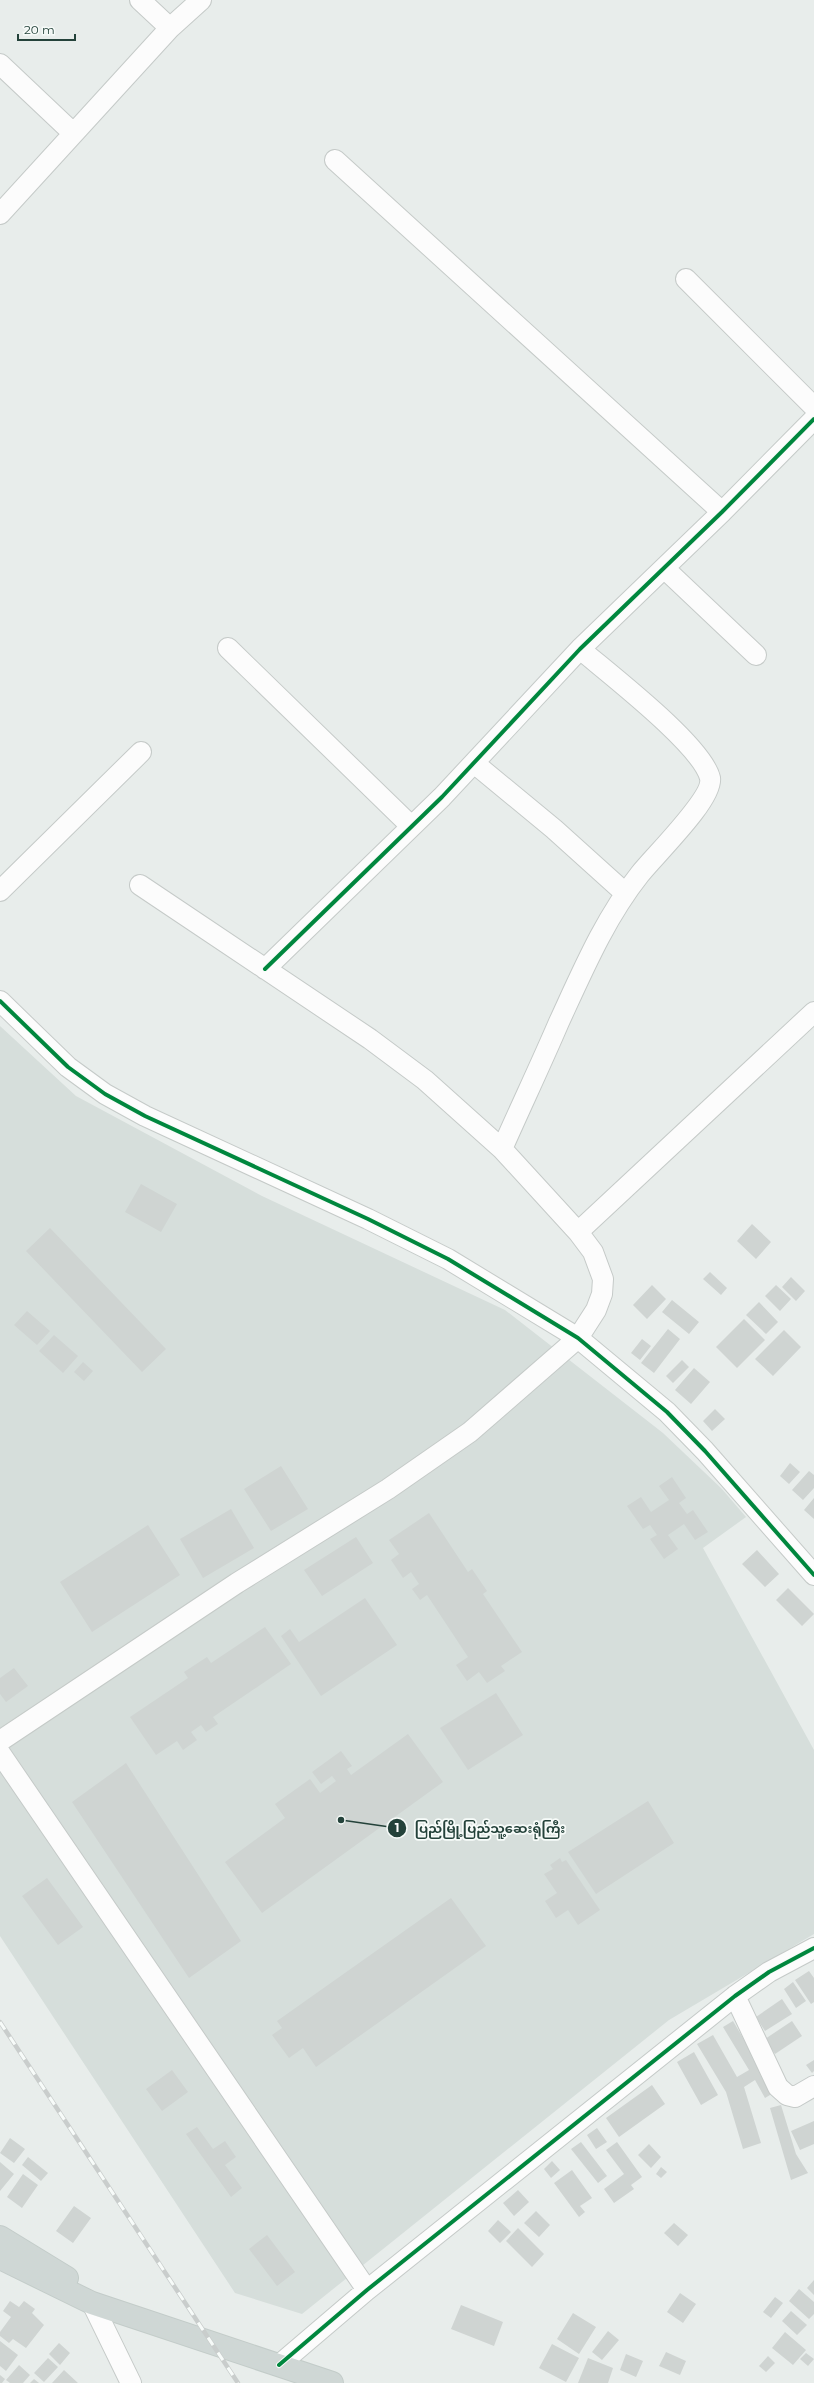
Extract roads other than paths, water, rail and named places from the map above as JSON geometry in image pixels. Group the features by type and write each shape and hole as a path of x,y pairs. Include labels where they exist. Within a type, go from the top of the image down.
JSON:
{"main road":[{"path":"0,2237 92,2298"},
{"path":"0,2258 115,2309 215,2345 332,2383"}],"street":[{"path":"140,0 170,28"},
{"path":"0,214 170,28 201,0"},
{"path":"0,64 74,133"},
{"path":"335,160 722,512"},
{"path":"686,279 814,407"},
{"path":"265,969 442,797 580,649 722,512 814,419"},
{"path":"664,568 756,654"},
{"path":"228,648 411,826"},
{"path":"502,1149 602,931 625,894 652,859 699,806 709,788 710,780 707,768 682,738 580,649"},
{"path":"0,891 141,752"},
{"path":"474,763 554,829 625,894"},
{"path":"0,1741 237,1583 388,1489 470,1432 578,1338 596,1310 602,1294 603,1280 593,1252 578,1232 502,1149 425,1080 322,1005 265,969 140,885"},
{"path":"0,1001 68,1067 105,1094 145,1116 368,1218 448,1259 578,1338 667,1412 705,1451 814,1575"},
{"path":"578,1232 814,1012"},
{"path":"0,1753 366,2290"},
{"path":"279,2365 366,2290 735,1996 769,1972 814,1948"},
{"path":"735,1996 778,2087 786,2095 795,2097 814,2086"},
{"path":"92,2298 131,2383"}],"railway":[{"path":"0,2022 238,2383"}],"place":[{"name":"ပြည်မြို့ပြည်သူ့ဆေးရုံကြီး","path":"341,1820"}]}
